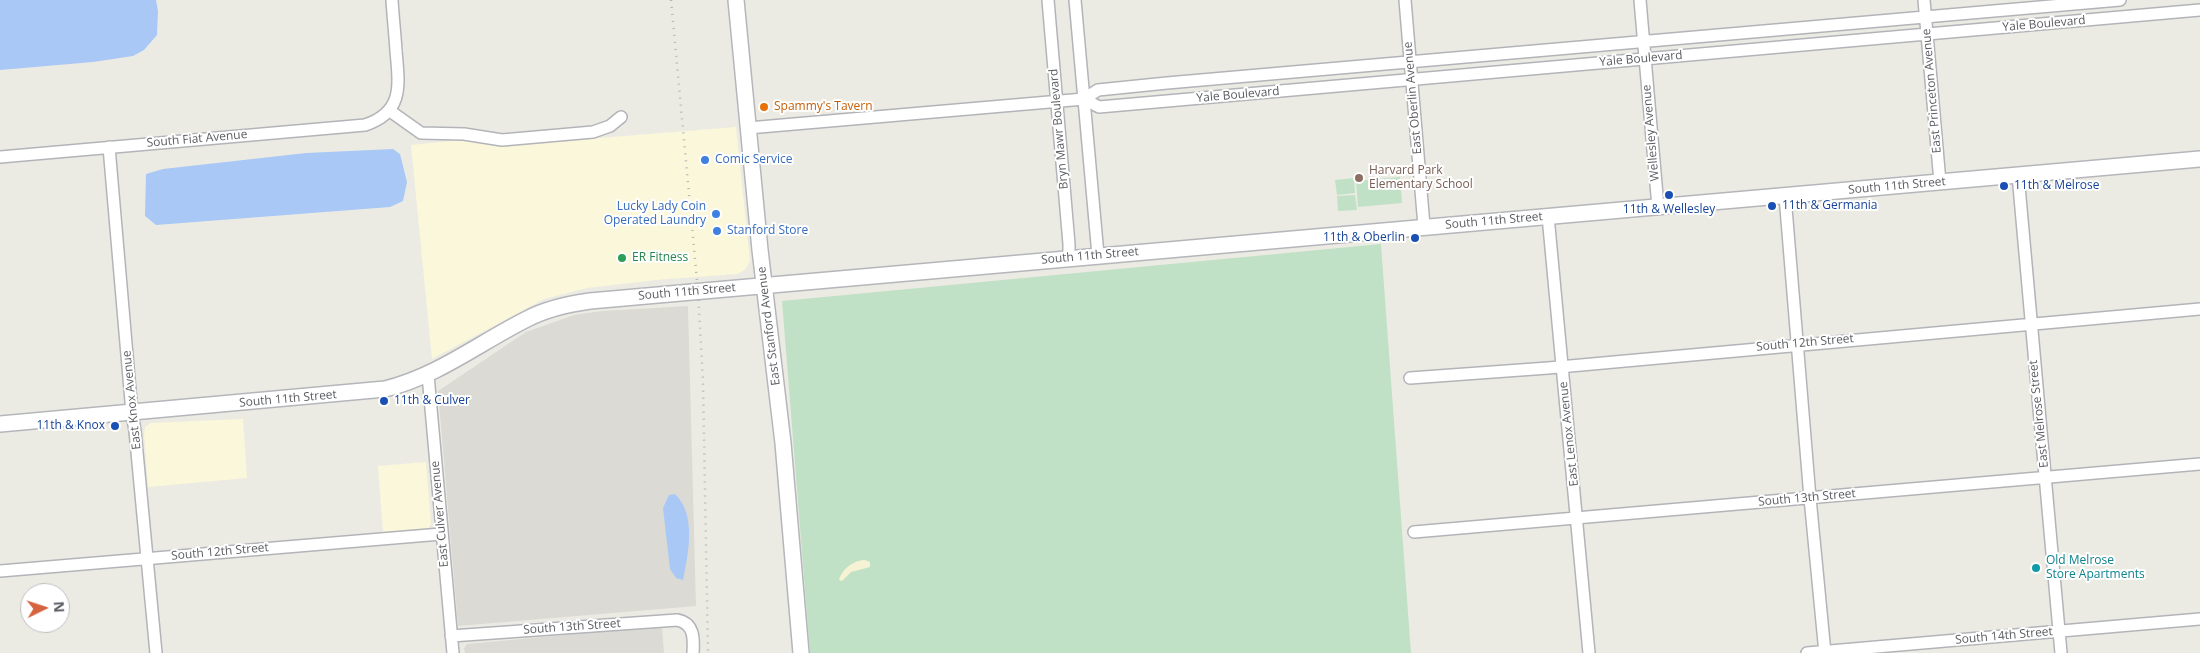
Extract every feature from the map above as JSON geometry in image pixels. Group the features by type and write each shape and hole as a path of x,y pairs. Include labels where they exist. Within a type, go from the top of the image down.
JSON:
{"street":[{"path":"395,0 399,84 396,100 390,111 421,133 464,134 502,140 593,132 610,126 621,117"},
{"name":"East Stanford Avenue","path":"736,0 764,284 783,443 801,653"},
{"name":"Bryn Mawr Boulevard","path":"1048,0 1070,246 1069,258"},
{"path":"1075,0 1098,255"},
{"name":"East Oberlin Avenue","path":"1405,0 1424,226"},
{"name":"Wellesley Avenue","path":"1640,0 1658,207"},
{"name":"East Princeton Avenue","path":"1924,0 1940,182"},
{"name":"Yale Boulevard","path":"748,128 1084,99 1098,90 2120,0"},
{"name":"Yale Boulevard","path":"1084,99 1099,107 2200,10"},
{"name":"South Fiat Avenue","path":"0,156 366,125 383,118 390,111"},
{"name":"East Knox Avenue","path":"109,147 132,413 136,431 156,653"},
{"name":"South 11th Street","path":"0,424 370,392 398,386 428,375 527,319 568,304 590,301 764,284 2200,159"},
{"name":"East Melrose Street","path":"2018,175 2061,653"},
{"path":"1785,196 1825,652"},
{"name":"East Lenox Avenue","path":"1548,216 1589,653"},
{"name":"South 12th Street","path":"1410,378 2200,309"},
{"name":"East Culver Avenue","path":"428,375 453,653"},
{"name":"South 13th Street","path":"1414,532 2200,464"},
{"name":"South 12th Street","path":"0,572 441,534"},
{"name":"South 13th Street","path":"451,636 677,620 685,621 690,626 694,653"},
{"name":"South 14th Street","path":"1807,653 2200,620"}],"shaded area":[{"path":"736,127 750,261 745,270 737,274 656,280 587,288 544,299 432,359 411,145 462,140 501,146"},
{"path":"688,306 696,606 458,626 438,391 526,332 574,315 602,311"},
{"path":"243,419 247,478 148,487 145,427 151,423"},
{"path":"426,462 431,524 428,529 383,532 378,466"},
{"path":"662,626 664,653 465,653 464,648 467,644"}],"green space":[{"path":"1400,177 1402,203 1358,207 1356,181"},
{"path":"1354,178 1355,193 1337,195 1335,180"},
{"path":"1355,195 1357,210 1338,211 1337,196"},
{"path":"1381,244 1411,653 810,653 782,301"}],"sand":[{"path":"865,560 870,562 870,567 851,572 842,581 839,580 849,566"}],"water":[{"path":"0,0 156,0 158,11 157,35 144,50 133,56 93,62 0,70"},
{"path":"393,149 400,154 407,182 403,201 390,207 156,225 145,216 146,174 163,169 306,153"},
{"path":"675,494 682,503 689,524 687,559 683,580 676,578 670,569 663,508 669,495"}],"railway":[{"path":"671,0 698,291 703,382 708,653"}],"place":[{"name":"Spammy's Tavern","path":"764,107"},
{"name":"Comic Service","path":"705,160"},
{"name":"Harvard Park Elementary School","path":"1359,178"},
{"name":"11th & Melrose","path":"2004,186"},
{"name":"11th & Wellesley","path":"1669,195"},
{"name":"11th & Germania","path":"1772,206"},
{"name":"Lucky Lady Coin Operated Laundry","path":"716,214"},
{"name":"Stanford Store","path":"717,231"},
{"name":"11th & Oberlin","path":"1415,238"},
{"name":"ER Fitness","path":"622,258"},
{"name":"11th & Culver","path":"384,401"},
{"name":"11th & Knox","path":"115,426"},
{"name":"Old Melrose Store Apartments","path":"2036,568"}]}
